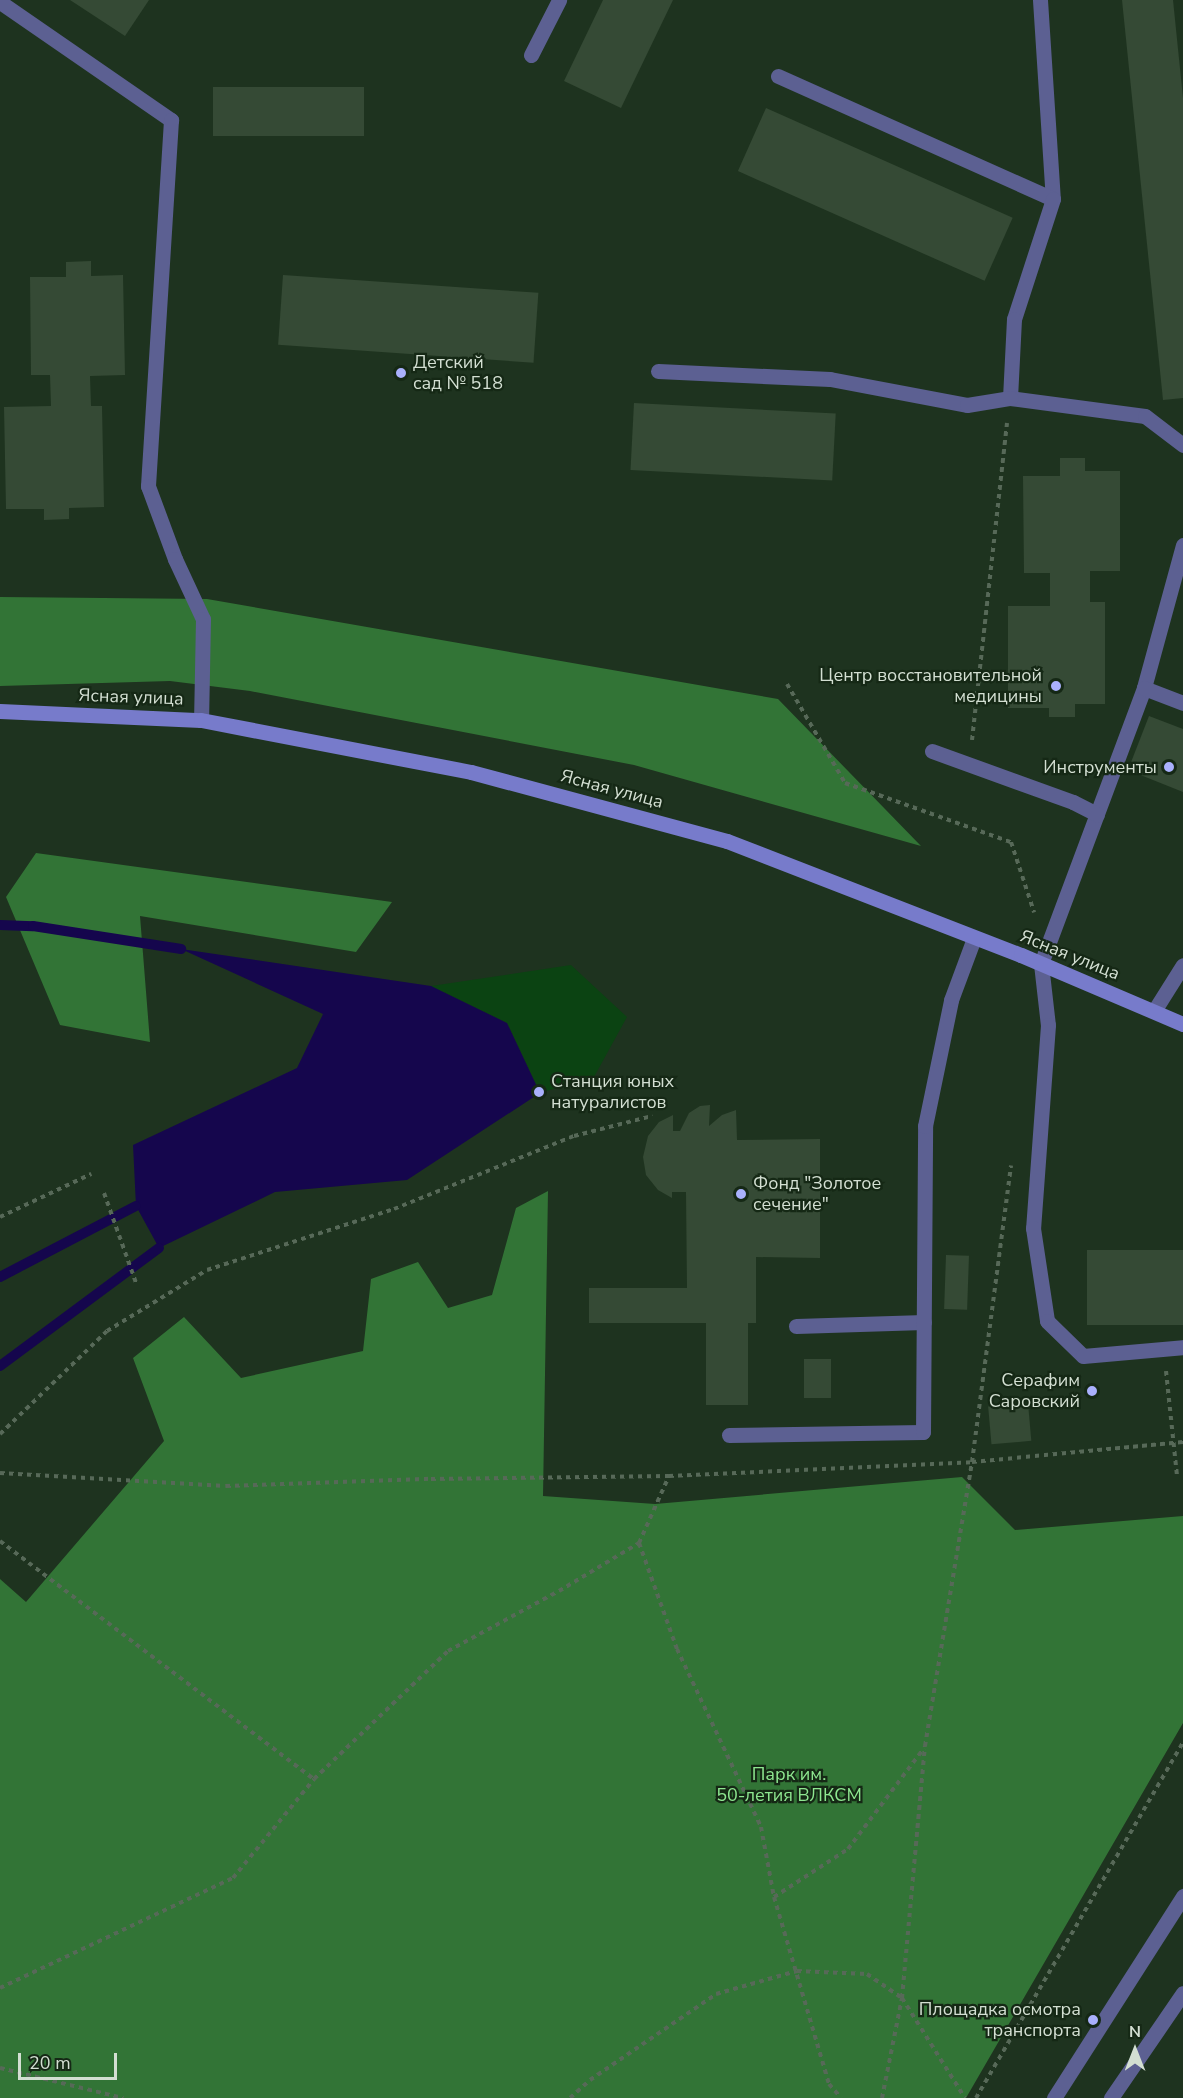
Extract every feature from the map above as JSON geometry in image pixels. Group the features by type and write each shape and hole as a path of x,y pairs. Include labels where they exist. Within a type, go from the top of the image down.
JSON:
{"street":[{"path":"531,55 559,0"},
{"path":"1010,398 1014,319 1053,199 1040,0"},
{"path":"0,2 171,120 148,486 175,559 203,619 201,720"},
{"path":"778,76 1053,199"},
{"path":"658,371 830,378 967,405 1010,398 1145,416 1183,445"},
{"path":"1183,545 1144,688 1041,964 1048,1026 1033,1228 1047,1320 1083,1356 1183,1347"},
{"path":"1144,688 1183,703"},
{"name":"Ясная улица","path":"0,711 201,720 471,771 727,841 1041,964 1183,1024"},
{"path":"932,751 1073,802 1097,814"},
{"path":"729,1435 923,1432 925,1126 951,1000 974,938"},
{"path":"1154,1011 1183,965"},
{"path":"796,1326 924,1322"},
{"path":"1054,2098 1183,1896"},
{"path":"1112,2098 1183,1993"}],"path":[{"path":"971,747 1010,398"},
{"path":"787,684 845,783 1011,842 1034,913"},
{"path":"0,1434 107,1331 207,1270 394,1209 574,1136 652,1116"},
{"path":"882,2098 902,1998 925,1746 972,1462 1011,1165"},
{"path":"0,1217 91,1174"},
{"path":"104,1193 136,1283"},
{"path":"1164,1349 1178,1476"},
{"path":"0,1473 226,1486 431,1479 669,1476 972,1462 1183,1442"},
{"path":"0,1988 233,1878 314,1779 448,1651 559,1591 639,1543 669,1476"},
{"path":"0,1541 314,1779"},
{"path":"639,1543 677,1650 761,1827 774,1898 829,2084 841,2098"},
{"path":"976,2098 1183,1742"},
{"path":"774,1898 848,1849 925,1746"},
{"path":"570,2098 590,2080 716,1994 796,1971 867,1974 902,1998 965,2098"},
{"path":"0,2068 123,2098"}],"green space":[{"path":"0,597 207,599 778,699 921,846 634,765 250,691 170,681 0,686"},
{"path":"36,853 392,902 356,952 140,916 150,1042 60,1025 6,897"},
{"path":"571,965 627,1017 594,1077 540,1093 507,1023 431,986"},
{"name":"Парк им. 50-летия ВЛКСМ","path":"548,1191 543,1496 655,1504 962,1477 1015,1530 1183,1516 1183,1723 966,2098 0,2098 0,1579 26,1602 164,1441 133,1358 184,1317 241,1378 363,1351 371,1279 418,1262 448,1308 492,1295 516,1208"}],"shaded area":[{"path":"181,949 431,986 507,1023 540,1093 407,1180 275,1192 159,1248 136,1206 133,1145 297,1068 323,1014"}],"building":[{"path":"70,0 149,0 125,36"},
{"path":"603,0 673,0 621,108 564,81"},
{"path":"1122,0 1173,0 1183,98 1183,398 1163,400"},
{"path":"213,87 364,87 364,136 213,136"},
{"path":"766,108 1013,218 985,281 738,171"},
{"path":"91,261 91,276 123,275 125,375 90,376 91,406 102,406 104,507 69,508 69,519 44,520 44,509 6,509 4,407 51,406 50,375 31,375 30,277 66,277 66,262"},
{"path":"283,275 538,293 533,363 278,345"},
{"path":"634,403 836,414 832,480 630,470"},
{"path":"1060,458 1085,458 1085,471 1120,471 1120,571 1090,571 1090,602 1105,602 1105,704 1075,704 1075,717 1049,717 1049,708 1008,708 1008,606 1050,606 1050,573 1024,573 1023,476 1060,476"},
{"path":"1149,716 1183,729 1183,792 1128,770"},
{"path":"710,1105 709,1126 722,1115 736,1110 737,1140 820,1139 820,1258 756,1257 756,1323 748,1323 748,1405 706,1405 706,1323 589,1323 589,1288 687,1288 686,1192 672,1192 672,1198 658,1190 646,1175 643,1157 648,1136 659,1122 673,1115 673,1131 680,1131 689,1113 700,1106"},
{"path":"1087,1250 1183,1250 1183,1325 1087,1325"},
{"path":"946,1255 969,1256 967,1310 944,1309"},
{"path":"804,1359 831,1359 831,1398 804,1398"},
{"path":"1028,1403 1031,1441 991,1444 988,1406"}],"waterway":[{"path":"0,925 33,926 181,949"},
{"path":"0,1277 136,1206"},
{"path":"0,1366 159,1248"}],"place":[{"name":"Детский сад № 518","path":"401,373"},
{"name":"Центр восстановительной медицины","path":"1056,686"},
{"name":"Инструменты","path":"1169,767"},
{"name":"Станция юных натуралистов","path":"539,1092"},
{"name":"Фонд \"Золотое сечение\"","path":"741,1194"},
{"name":"Серафим Саровский","path":"1092,1391"},
{"name":"Площадка осмотра транспорта","path":"1093,2020"}]}
